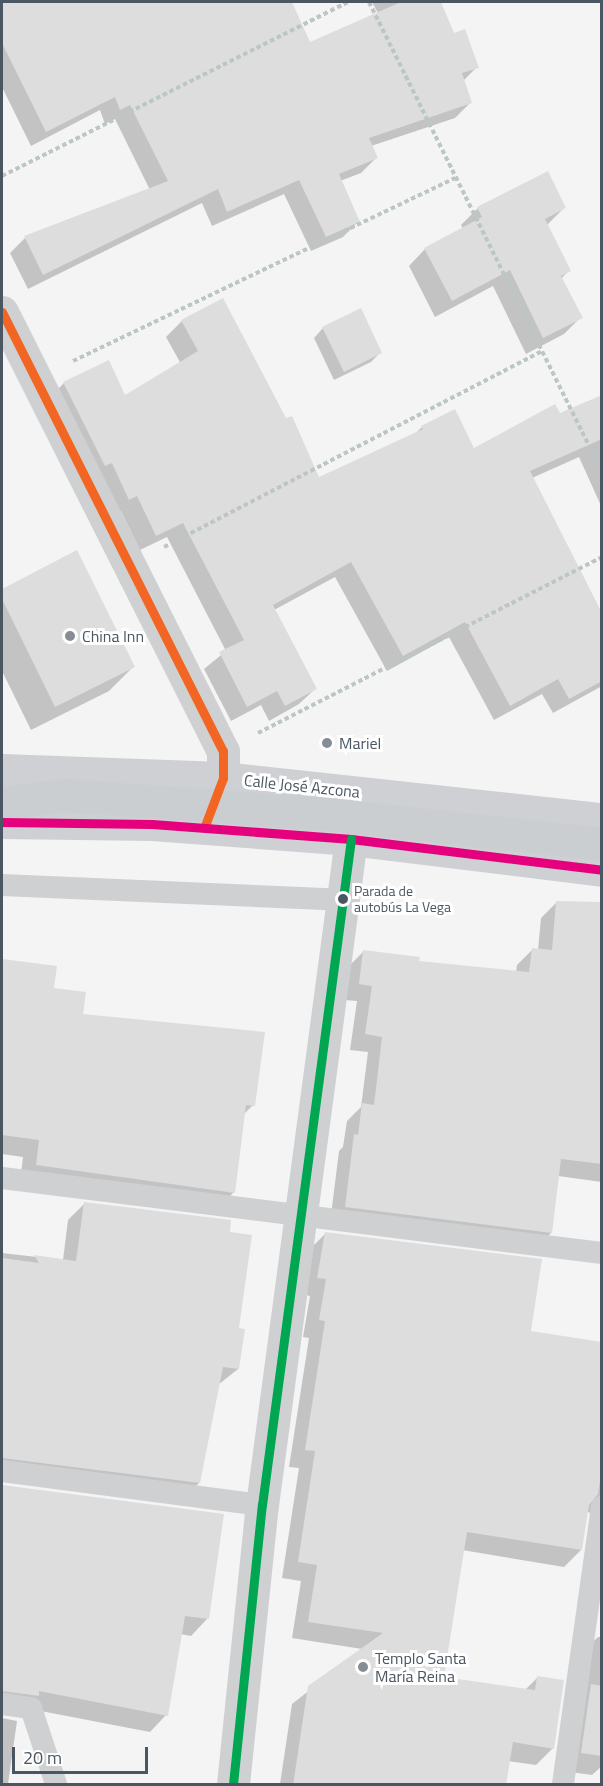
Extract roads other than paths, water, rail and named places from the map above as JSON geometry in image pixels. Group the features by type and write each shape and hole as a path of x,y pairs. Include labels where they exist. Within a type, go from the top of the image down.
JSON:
{"main road":[{"name":"Calle José Azcona","path":"2,770 224,764 602,819"},
{"path":"2,794 64,795 318,813 602,844"},
{"path":"2,803 64,795"},
{"path":"2,822 204,828 351,839 602,870"}],"street":[{"path":"2,312 132,564 224,764 204,828"},
{"path":"234,1785 262,1504 351,839"}],"lane":[{"path":"2,885 342,900"},
{"path":"2,1178 602,1253"},
{"path":"2,1471 262,1504"},
{"path":"563,1785 602,1507"},
{"path":"2,1704 31,1708 56,1785"}],"place":[{"name":"China Inn","path":"70,636"},
{"name":"Mariel","path":"327,743"},
{"name":"Parada de autobús La Vega","path":"343,899"},
{"name":"Templo Santa María Reina","path":"363,1667"}]}
